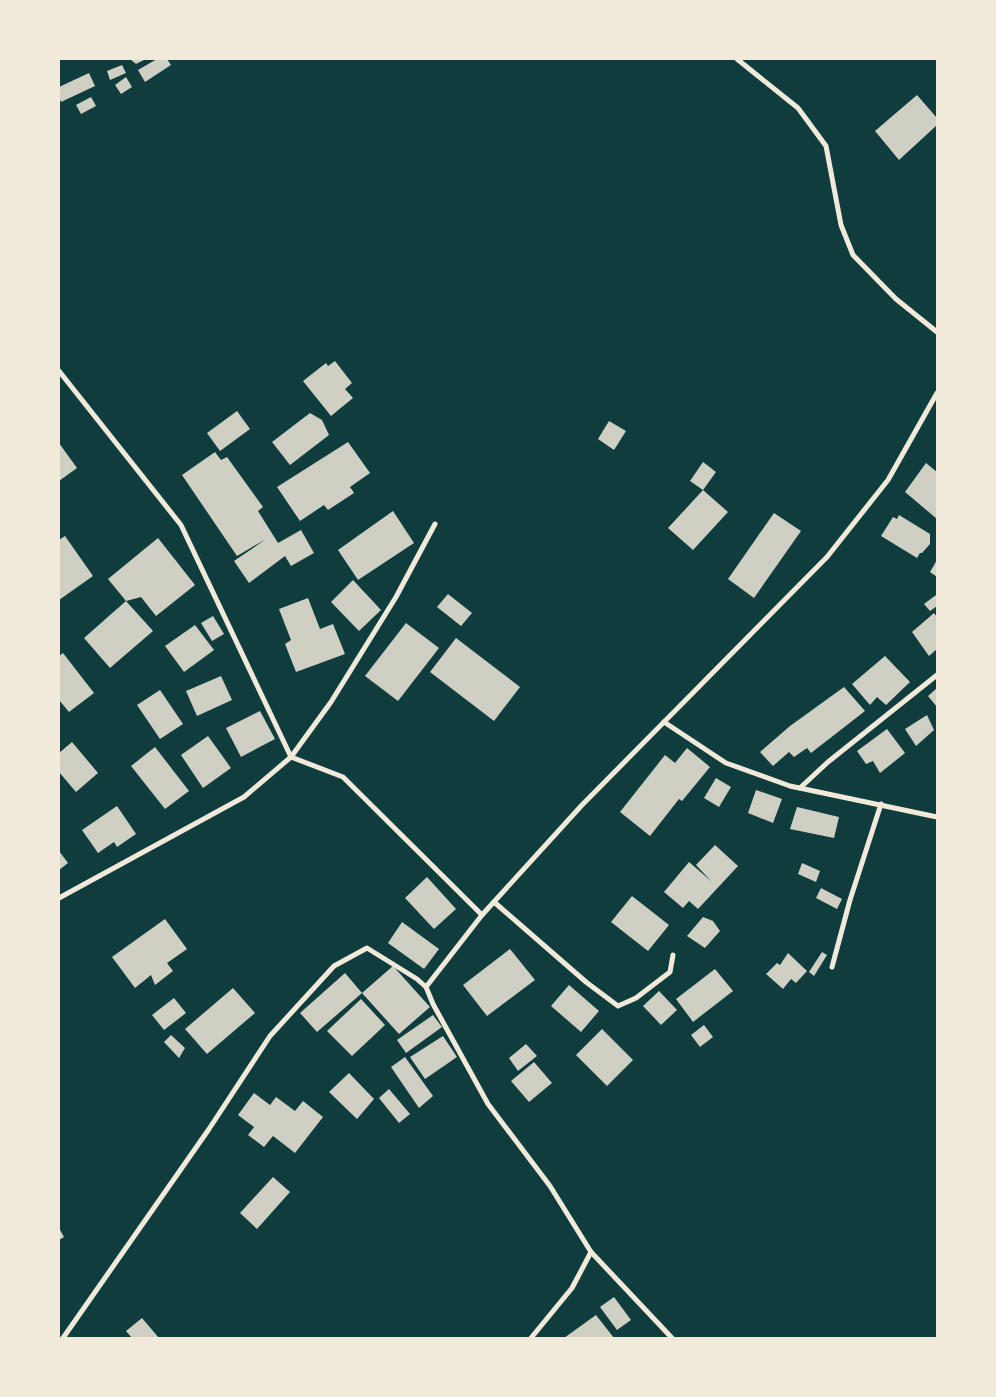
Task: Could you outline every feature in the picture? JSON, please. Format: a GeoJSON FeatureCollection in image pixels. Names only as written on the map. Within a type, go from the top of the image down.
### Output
{"type":"FeatureCollection","features":[{"type":"Feature","properties":{"kind":"street"},"geometry":{"type":"LineString","coordinates":[[736,59],[798,108],[826,146],[841,225],[853,254],[896,300],[937,332]]}},
{"type":"Feature","properties":{"kind":"street"},"geometry":{"type":"LineString","coordinates":[[59,371],[181,525],[290,757],[343,777],[482,915]]}},
{"type":"Feature","properties":{"kind":"street"},"geometry":{"type":"LineString","coordinates":[[426,987],[482,915],[582,805],[827,556],[888,480],[937,393]]}},
{"type":"Feature","properties":{"kind":"street"},"geometry":{"type":"LineString","coordinates":[[59,898],[244,797],[290,757],[331,702],[396,597],[435,524]]}},
{"type":"Feature","properties":{"kind":"street"},"geometry":{"type":"LineString","coordinates":[[800,788],[828,762],[937,675]]}},
{"type":"Feature","properties":{"kind":"street"},"geometry":{"type":"LineString","coordinates":[[664,722],[726,763],[790,786],[937,817]]}},
{"type":"Feature","properties":{"kind":"street"},"geometry":{"type":"LineString","coordinates":[[832,967],[850,900],[880,804]]}},
{"type":"Feature","properties":{"kind":"street"},"geometry":{"type":"LineString","coordinates":[[494,902],[586,982],[618,1006],[636,998],[670,972],[673,955]]}},
{"type":"Feature","properties":{"kind":"street"},"geometry":{"type":"LineString","coordinates":[[63,1338],[209,1129],[270,1036],[334,966],[368,948],[417,979],[426,987],[433,1004],[488,1104],[550,1186],[591,1252],[672,1338]]}},
{"type":"Feature","properties":{"kind":"street"},"geometry":{"type":"LineString","coordinates":[[532,1338],[572,1288],[591,1252]]}},
{"type":"Feature","properties":{"kind":"building"},"geometry":{"type":"Polygon","coordinates":[[[130,59],[146,59],[136,64],[130,59]]]}},
{"type":"Feature","properties":{"kind":"building"},"geometry":{"type":"Polygon","coordinates":[[[157,59],[167,59],[171,65],[145,82],[138,70],[157,59]]]}},
{"type":"Feature","properties":{"kind":"building"},"geometry":{"type":"Polygon","coordinates":[[[122,65],[126,73],[110,80],[107,71],[122,65]]]}},
{"type":"Feature","properties":{"kind":"building"},"geometry":{"type":"Polygon","coordinates":[[[89,73],[95,86],[61,102],[59,87],[89,73]]]}},
{"type":"Feature","properties":{"kind":"building"},"geometry":{"type":"Polygon","coordinates":[[[126,77],[132,87],[121,94],[115,85],[126,77]]]}},
{"type":"Feature","properties":{"kind":"building"},"geometry":{"type":"Polygon","coordinates":[[[917,95],[937,118],[937,125],[899,160],[875,131],[917,95]]]}},
{"type":"Feature","properties":{"kind":"building"},"geometry":{"type":"Polygon","coordinates":[[[91,97],[96,106],[81,114],[76,105],[91,97]]]}},
{"type":"Feature","properties":{"kind":"building"},"geometry":{"type":"Polygon","coordinates":[[[335,361],[352,383],[345,389],[353,398],[331,416],[303,381],[326,363],[328,366],[335,361]]]}},
{"type":"Feature","properties":{"kind":"building"},"geometry":{"type":"Polygon","coordinates":[[[237,411],[250,429],[220,451],[207,433],[237,411]]]}},
{"type":"Feature","properties":{"kind":"building"},"geometry":{"type":"Polygon","coordinates":[[[310,413],[322,420],[329,435],[290,465],[272,442],[310,413]]]}},
{"type":"Feature","properties":{"kind":"building"},"geometry":{"type":"Polygon","coordinates":[[[609,421],[626,431],[614,450],[598,439],[609,421]]]}},
{"type":"Feature","properties":{"kind":"building"},"geometry":{"type":"Polygon","coordinates":[[[348,442],[370,473],[350,487],[354,493],[328,510],[324,505],[300,521],[277,487],[348,442]]]}},
{"type":"Feature","properties":{"kind":"building"},"geometry":{"type":"Polygon","coordinates":[[[59,443],[77,468],[59,481],[59,443]]]}},
{"type":"Feature","properties":{"kind":"building"},"geometry":{"type":"Polygon","coordinates":[[[215,452],[221,460],[227,457],[263,507],[258,511],[278,543],[301,530],[314,553],[291,566],[285,556],[249,583],[234,561],[266,539],[237,556],[182,475],[215,452]]]}},
{"type":"Feature","properties":{"kind":"building"},"geometry":{"type":"Polygon","coordinates":[[[703,462],[716,472],[703,490],[690,481],[703,462]]]}},
{"type":"Feature","properties":{"kind":"building"},"geometry":{"type":"Polygon","coordinates":[[[926,463],[937,472],[937,519],[905,492],[926,463]]]}},
{"type":"Feature","properties":{"kind":"building"},"geometry":{"type":"Polygon","coordinates":[[[703,490],[728,512],[693,550],[668,528],[703,490]]]}},
{"type":"Feature","properties":{"kind":"building"},"geometry":{"type":"Polygon","coordinates":[[[393,511],[414,543],[358,580],[338,550],[393,511]]]}},
{"type":"Feature","properties":{"kind":"building"},"geometry":{"type":"Polygon","coordinates":[[[774,513],[801,531],[754,598],[728,579],[774,513]]]}},
{"type":"Feature","properties":{"kind":"building"},"geometry":{"type":"Polygon","coordinates":[[[899,515],[930,534],[930,544],[917,558],[881,536],[893,517],[897,519],[899,515]]]}},
{"type":"Feature","properties":{"kind":"building"},"geometry":{"type":"Polygon","coordinates":[[[65,536],[93,576],[59,600],[59,540],[65,536]]]}},
{"type":"Feature","properties":{"kind":"building"},"geometry":{"type":"Polygon","coordinates":[[[158,538],[195,585],[156,616],[141,597],[126,601],[108,579],[158,538]]]}},
{"type":"Feature","properties":{"kind":"building"},"geometry":{"type":"Polygon","coordinates":[[[937,560],[937,577],[930,572],[937,560]]]}},
{"type":"Feature","properties":{"kind":"building"},"geometry":{"type":"Polygon","coordinates":[[[353,580],[381,610],[359,631],[331,602],[353,580]]]}},
{"type":"Feature","properties":{"kind":"building"},"geometry":{"type":"Polygon","coordinates":[[[448,594],[472,613],[461,626],[437,607],[448,594]]]}},
{"type":"Feature","properties":{"kind":"building"},"geometry":{"type":"Polygon","coordinates":[[[936,595],[937,606],[930,611],[924,604],[936,595]]]}},
{"type":"Feature","properties":{"kind":"building"},"geometry":{"type":"Polygon","coordinates":[[[308,598],[320,629],[333,624],[345,654],[296,672],[285,644],[291,640],[279,609],[308,598]]]}},
{"type":"Feature","properties":{"kind":"building"},"geometry":{"type":"Polygon","coordinates":[[[126,601],[153,631],[110,668],[84,638],[126,601]]]}},
{"type":"Feature","properties":{"kind":"building"},"geometry":{"type":"Polygon","coordinates":[[[934,613],[937,617],[937,649],[929,656],[912,632],[934,613]]]}},
{"type":"Feature","properties":{"kind":"building"},"geometry":{"type":"Polygon","coordinates":[[[213,616],[224,634],[212,641],[201,623],[213,616]]]}},
{"type":"Feature","properties":{"kind":"building"},"geometry":{"type":"Polygon","coordinates":[[[406,623],[439,648],[398,701],[365,676],[406,623]]]}},
{"type":"Feature","properties":{"kind":"building"},"geometry":{"type":"Polygon","coordinates":[[[195,625],[214,650],[184,672],[165,646],[195,625]]]}},
{"type":"Feature","properties":{"kind":"building"},"geometry":{"type":"Polygon","coordinates":[[[456,638],[520,687],[494,721],[430,672],[456,638]]]}},
{"type":"Feature","properties":{"kind":"building"},"geometry":{"type":"Polygon","coordinates":[[[63,653],[94,693],[69,712],[59,700],[59,656],[63,653]]]}},
{"type":"Feature","properties":{"kind":"building"},"geometry":{"type":"Polygon","coordinates":[[[885,656],[910,682],[886,705],[877,697],[870,705],[852,684],[885,656]]]}},
{"type":"Feature","properties":{"kind":"building"},"geometry":{"type":"Polygon","coordinates":[[[221,676],[232,700],[197,716],[186,691],[221,676]]]}},
{"type":"Feature","properties":{"kind":"building"},"geometry":{"type":"Polygon","coordinates":[[[844,687],[865,711],[811,753],[807,748],[794,757],[789,752],[773,766],[760,752],[790,726],[844,687]]]}},
{"type":"Feature","properties":{"kind":"building"},"geometry":{"type":"Polygon","coordinates":[[[937,688],[937,707],[928,696],[937,688]]]}},
{"type":"Feature","properties":{"kind":"building"},"geometry":{"type":"Polygon","coordinates":[[[160,690],[183,724],[160,739],[137,705],[160,690]]]}},
{"type":"Feature","properties":{"kind":"building"},"geometry":{"type":"Polygon","coordinates":[[[260,711],[275,739],[241,757],[226,728],[260,711]]]}},
{"type":"Feature","properties":{"kind":"building"},"geometry":{"type":"Polygon","coordinates":[[[927,715],[934,730],[916,746],[905,729],[927,715]]]}},
{"type":"Feature","properties":{"kind":"building"},"geometry":{"type":"Polygon","coordinates":[[[887,729],[905,753],[880,773],[873,761],[866,764],[857,751],[887,729]]]}},
{"type":"Feature","properties":{"kind":"building"},"geometry":{"type":"Polygon","coordinates":[[[208,736],[231,768],[203,788],[181,755],[208,736]]]}},
{"type":"Feature","properties":{"kind":"building"},"geometry":{"type":"Polygon","coordinates":[[[72,742],[98,773],[76,792],[59,772],[59,753],[72,742]]]}},
{"type":"Feature","properties":{"kind":"building"},"geometry":{"type":"Polygon","coordinates":[[[155,747],[189,791],[165,809],[131,766],[155,747]]]}},
{"type":"Feature","properties":{"kind":"building"},"geometry":{"type":"Polygon","coordinates":[[[687,748],[710,767],[682,801],[679,799],[650,836],[620,812],[665,755],[675,763],[687,748]]]}},
{"type":"Feature","properties":{"kind":"building"},"geometry":{"type":"Polygon","coordinates":[[[716,778],[731,787],[719,807],[704,798],[716,778]]]}},
{"type":"Feature","properties":{"kind":"building"},"geometry":{"type":"Polygon","coordinates":[[[756,790],[782,799],[773,823],[748,813],[756,790]]]}},
{"type":"Feature","properties":{"kind":"building"},"geometry":{"type":"Polygon","coordinates":[[[117,806],[136,834],[117,847],[114,842],[98,853],[82,830],[117,806]]]}},
{"type":"Feature","properties":{"kind":"building"},"geometry":{"type":"Polygon","coordinates":[[[797,807],[839,817],[834,838],[790,829],[797,807]]]}},
{"type":"Feature","properties":{"kind":"building"},"geometry":{"type":"Polygon","coordinates":[[[715,845],[738,866],[698,909],[689,901],[683,908],[664,892],[689,862],[711,881],[696,865],[715,845]]]}},
{"type":"Feature","properties":{"kind":"building"},"geometry":{"type":"Polygon","coordinates":[[[59,851],[68,863],[59,870],[59,851]]]}},
{"type":"Feature","properties":{"kind":"building"},"geometry":{"type":"Polygon","coordinates":[[[802,863],[820,871],[816,882],[798,874],[802,863]]]}},
{"type":"Feature","properties":{"kind":"building"},"geometry":{"type":"Polygon","coordinates":[[[427,877],[456,909],[434,929],[405,898],[427,877]]]}},
{"type":"Feature","properties":{"kind":"building"},"geometry":{"type":"Polygon","coordinates":[[[821,888],[842,899],[837,909],[816,898],[821,888]]]}},
{"type":"Feature","properties":{"kind":"building"},"geometry":{"type":"Polygon","coordinates":[[[632,896],[669,925],[648,951],[611,922],[632,896]]]}},
{"type":"Feature","properties":{"kind":"building"},"geometry":{"type":"Polygon","coordinates":[[[703,917],[713,921],[720,931],[705,948],[687,936],[703,917]]]}},
{"type":"Feature","properties":{"kind":"building"},"geometry":{"type":"Polygon","coordinates":[[[165,919],[187,949],[167,963],[173,971],[155,985],[151,975],[135,988],[112,957],[165,919]]]}},
{"type":"Feature","properties":{"kind":"building"},"geometry":{"type":"Polygon","coordinates":[[[402,922],[439,949],[424,969],[388,943],[402,922]]]}},
{"type":"Feature","properties":{"kind":"building"},"geometry":{"type":"Polygon","coordinates":[[[510,949],[535,980],[487,1016],[463,985],[510,949]]]}},
{"type":"Feature","properties":{"kind":"building"},"geometry":{"type":"Polygon","coordinates":[[[822,952],[827,955],[814,976],[809,972],[822,952]]]}},
{"type":"Feature","properties":{"kind":"building"},"geometry":{"type":"Polygon","coordinates":[[[788,953],[807,971],[796,983],[791,979],[783,989],[766,974],[777,963],[780,965],[788,953]]]}},
{"type":"Feature","properties":{"kind":"building"},"geometry":{"type":"Polygon","coordinates":[[[393,966],[430,1007],[399,1034],[362,993],[393,966]]]}},
{"type":"Feature","properties":{"kind":"building"},"geometry":{"type":"Polygon","coordinates":[[[715,969],[733,991],[693,1022],[676,999],[715,969]]]}},
{"type":"Feature","properties":{"kind":"building"},"geometry":{"type":"Polygon","coordinates":[[[345,973],[362,993],[317,1032],[300,1013],[345,973]]]}},
{"type":"Feature","properties":{"kind":"building"},"geometry":{"type":"Polygon","coordinates":[[[569,985],[599,1011],[581,1032],[551,1006],[569,985]]]}},
{"type":"Feature","properties":{"kind":"building"},"geometry":{"type":"Polygon","coordinates":[[[233,988],[255,1013],[207,1054],[185,1029],[233,988]]]}},
{"type":"Feature","properties":{"kind":"building"},"geometry":{"type":"Polygon","coordinates":[[[659,991],[677,1010],[661,1025],[643,1006],[659,991]]]}},
{"type":"Feature","properties":{"kind":"building"},"geometry":{"type":"Polygon","coordinates":[[[174,998],[186,1013],[164,1030],[152,1015],[174,998]]]}},
{"type":"Feature","properties":{"kind":"building"},"geometry":{"type":"Polygon","coordinates":[[[361,999],[385,1025],[352,1056],[327,1031],[361,999]]]}},
{"type":"Feature","properties":{"kind":"building"},"geometry":{"type":"Polygon","coordinates":[[[433,1015],[442,1027],[406,1053],[397,1040],[433,1015]]]}},
{"type":"Feature","properties":{"kind":"building"},"geometry":{"type":"Polygon","coordinates":[[[704,1025],[713,1037],[700,1047],[691,1035],[704,1025]]]}},
{"type":"Feature","properties":{"kind":"building"},"geometry":{"type":"Polygon","coordinates":[[[602,1029],[633,1060],[607,1086],[576,1055],[602,1029]]]}},
{"type":"Feature","properties":{"kind":"building"},"geometry":{"type":"Polygon","coordinates":[[[171,1035],[185,1048],[179,1058],[164,1042],[171,1035]]]}},
{"type":"Feature","properties":{"kind":"building"},"geometry":{"type":"Polygon","coordinates":[[[443,1036],[457,1057],[425,1079],[410,1057],[443,1036]]]}},
{"type":"Feature","properties":{"kind":"building"},"geometry":{"type":"Polygon","coordinates":[[[526,1044],[537,1056],[518,1071],[509,1058],[526,1044]]]}},
{"type":"Feature","properties":{"kind":"building"},"geometry":{"type":"Polygon","coordinates":[[[405,1057],[433,1096],[419,1108],[391,1067],[405,1057]]]}},
{"type":"Feature","properties":{"kind":"building"},"geometry":{"type":"Polygon","coordinates":[[[534,1062],[552,1083],[529,1102],[511,1081],[534,1062]]]}},
{"type":"Feature","properties":{"kind":"building"},"geometry":{"type":"Polygon","coordinates":[[[349,1073],[374,1099],[357,1119],[329,1092],[349,1073]]]}},
{"type":"Feature","properties":{"kind":"building"},"geometry":{"type":"Polygon","coordinates":[[[389,1089],[410,1114],[399,1123],[379,1098],[389,1089]]]}},
{"type":"Feature","properties":{"kind":"building"},"geometry":{"type":"Polygon","coordinates":[[[254,1093],[270,1105],[276,1097],[295,1111],[303,1101],[323,1117],[295,1153],[273,1136],[264,1147],[248,1135],[254,1127],[238,1115],[254,1093]]]}},
{"type":"Feature","properties":{"kind":"building"},"geometry":{"type":"Polygon","coordinates":[[[273,1177],[290,1192],[257,1229],[240,1213],[273,1177]]]}},
{"type":"Feature","properties":{"kind":"building"},"geometry":{"type":"Polygon","coordinates":[[[59,1228],[64,1237],[59,1240],[59,1228]]]}},
{"type":"Feature","properties":{"kind":"building"},"geometry":{"type":"Polygon","coordinates":[[[614,1297],[631,1320],[617,1330],[600,1307],[614,1297]]]}},
{"type":"Feature","properties":{"kind":"building"},"geometry":{"type":"Polygon","coordinates":[[[596,1315],[614,1338],[564,1338],[596,1315]]]}},
{"type":"Feature","properties":{"kind":"building"},"geometry":{"type":"Polygon","coordinates":[[[142,1318],[159,1338],[132,1338],[126,1331],[142,1318]]]}}]}
